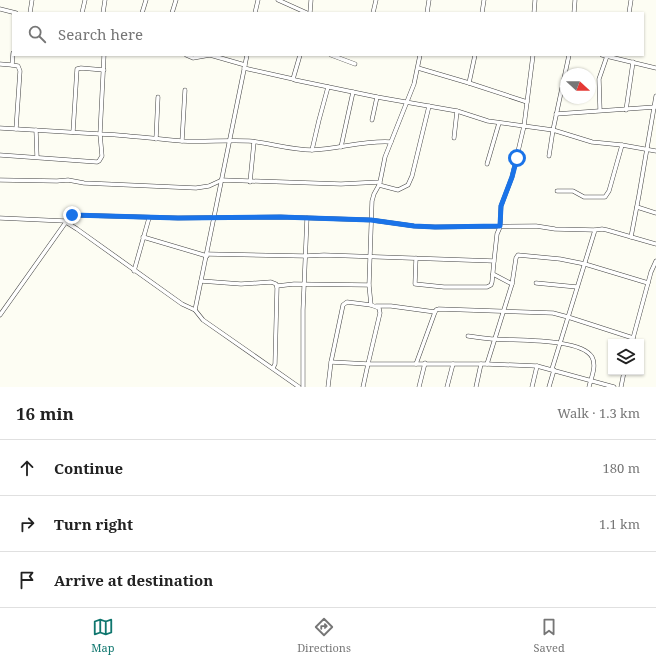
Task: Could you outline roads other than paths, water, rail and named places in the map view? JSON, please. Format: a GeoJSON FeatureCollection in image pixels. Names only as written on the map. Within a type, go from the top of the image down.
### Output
{"type":"FeatureCollection","features":[{"type":"Feature","properties":{"kind":"street"},"geometry":{"type":"LineString","coordinates":[[30,12],[32,0]]}},
{"type":"Feature","properties":{"kind":"street"},"geometry":{"type":"LineString","coordinates":[[82,12],[86,0]]}},
{"type":"Feature","properties":{"kind":"street"},"geometry":{"type":"LineString","coordinates":[[103,12],[105,0]]}},
{"type":"Feature","properties":{"kind":"street"},"geometry":{"type":"LineString","coordinates":[[142,12],[146,0]]}},
{"type":"Feature","properties":{"kind":"street"},"geometry":{"type":"LineString","coordinates":[[172,12],[176,0]]}},
{"type":"Feature","properties":{"kind":"street"},"geometry":{"type":"LineString","coordinates":[[255,12],[258,0]]}},
{"type":"Feature","properties":{"kind":"street"},"geometry":{"type":"LineString","coordinates":[[278,0],[307,12]]}},
{"type":"Feature","properties":{"kind":"street"},"geometry":{"type":"LineString","coordinates":[[309,12],[312,0]]}},
{"type":"Feature","properties":{"kind":"street"},"geometry":{"type":"LineString","coordinates":[[373,12],[376,0]]}},
{"type":"Feature","properties":{"kind":"street"},"geometry":{"type":"LineString","coordinates":[[427,12],[429,0]]}},
{"type":"Feature","properties":{"kind":"street"},"geometry":{"type":"LineString","coordinates":[[482,12],[484,0]]}},
{"type":"Feature","properties":{"kind":"street"},"geometry":{"type":"LineString","coordinates":[[534,12],[535,0]]}},
{"type":"Feature","properties":{"kind":"street"},"geometry":{"type":"LineString","coordinates":[[574,12],[576,0]]}},
{"type":"Feature","properties":{"kind":"street"},"geometry":{"type":"LineString","coordinates":[[629,12],[631,0]]}},
{"type":"Feature","properties":{"kind":"street"},"geometry":{"type":"LineString","coordinates":[[0,9],[12,12]]}},
{"type":"Feature","properties":{"kind":"street"},"geometry":{"type":"LineString","coordinates":[[12,65],[13,56]]}},
{"type":"Feature","properties":{"kind":"street"},"geometry":{"type":"LineString","coordinates":[[0,154],[96,162],[99,161],[102,156],[100,134],[104,56]]}},
{"type":"Feature","properties":{"kind":"street"},"geometry":{"type":"LineString","coordinates":[[188,56],[193,58],[204,56]]}},
{"type":"Feature","properties":{"kind":"street"},"geometry":{"type":"LineString","coordinates":[[213,56],[244,66],[328,87],[457,111],[499,123],[553,130],[592,142],[622,145],[656,151]]}},
{"type":"Feature","properties":{"kind":"street"},"geometry":{"type":"LineString","coordinates":[[195,310],[247,56]]}},
{"type":"Feature","properties":{"kind":"street"},"geometry":{"type":"LineString","coordinates":[[293,79],[300,56]]}},
{"type":"Feature","properties":{"kind":"street"},"geometry":{"type":"LineString","coordinates":[[334,56],[355,64]]}},
{"type":"Feature","properties":{"kind":"street"},"geometry":{"type":"LineString","coordinates":[[370,305],[369,285],[371,220],[374,194],[379,184],[385,157],[414,84],[420,56]]}},
{"type":"Feature","properties":{"kind":"street"},"geometry":{"type":"LineString","coordinates":[[469,83],[475,56]]}},
{"type":"Feature","properties":{"kind":"street"},"geometry":{"type":"LineString","coordinates":[[416,258],[415,284],[444,287],[487,287],[490,285],[493,274],[497,234],[500,226],[501,206],[512,177],[524,126],[533,56]]}},
{"type":"Feature","properties":{"kind":"street"},"geometry":{"type":"LineString","coordinates":[[549,156],[556,114],[569,56]]}},
{"type":"Feature","properties":{"kind":"street"},"geometry":{"type":"LineString","coordinates":[[600,110],[599,79],[607,56],[620,57],[656,68]]}},
{"type":"Feature","properties":{"kind":"street"},"geometry":{"type":"LineString","coordinates":[[626,110],[633,62]]}},
{"type":"Feature","properties":{"kind":"street"},"geometry":{"type":"LineString","coordinates":[[0,64],[18,66],[20,71],[16,129]]}},
{"type":"Feature","properties":{"kind":"street"},"geometry":{"type":"LineString","coordinates":[[418,68],[527,102]]}},
{"type":"Feature","properties":{"kind":"street"},"geometry":{"type":"LineString","coordinates":[[73,132],[77,69],[104,70]]}},
{"type":"Feature","properties":{"kind":"street"},"geometry":{"type":"LineString","coordinates":[[312,150],[317,124],[328,87]]}},
{"type":"Feature","properties":{"kind":"street"},"geometry":{"type":"LineString","coordinates":[[182,141],[186,90]]}},
{"type":"Feature","properties":{"kind":"street"},"geometry":{"type":"LineString","coordinates":[[341,147],[353,92]]}},
{"type":"Feature","properties":{"kind":"street"},"geometry":{"type":"LineString","coordinates":[[630,237],[648,149],[656,96]]}},
{"type":"Feature","properties":{"kind":"street"},"geometry":{"type":"LineString","coordinates":[[156,139],[158,97]]}},
{"type":"Feature","properties":{"kind":"street"},"geometry":{"type":"LineString","coordinates":[[372,120],[378,97]]}},
{"type":"Feature","properties":{"kind":"street"},"geometry":{"type":"LineString","coordinates":[[0,180],[57,182],[68,180],[84,183],[196,188],[209,186],[222,180],[250,182],[379,184],[398,190],[408,185],[412,176],[430,106]]}},
{"type":"Feature","properties":{"kind":"street"},"geometry":{"type":"LineString","coordinates":[[556,114],[655,107]]}},
{"type":"Feature","properties":{"kind":"street"},"geometry":{"type":"LineString","coordinates":[[454,138],[457,111]]}},
{"type":"Feature","properties":{"kind":"street"},"geometry":{"type":"LineString","coordinates":[[487,164],[499,123]]}},
{"type":"Feature","properties":{"kind":"street"},"geometry":{"type":"LineString","coordinates":[[0,128],[73,132],[182,141],[254,142],[312,150],[365,143],[391,142]]}},
{"type":"Feature","properties":{"kind":"street"},"geometry":{"type":"LineString","coordinates":[[36,130],[37,157]]}},
{"type":"Feature","properties":{"kind":"street"},"geometry":{"type":"LineString","coordinates":[[250,182],[254,142]]}},
{"type":"Feature","properties":{"kind":"street"},"geometry":{"type":"LineString","coordinates":[[557,191],[573,191],[584,197],[605,197],[609,191],[622,145]]}},
{"type":"Feature","properties":{"kind":"street"},"geometry":{"type":"LineString","coordinates":[[637,207],[656,213]]}},
{"type":"Feature","properties":{"kind":"street"},"geometry":{"type":"LineString","coordinates":[[0,315],[66,222],[67,218],[72,215],[149,218],[280,217],[371,220],[414,226],[435,227],[536,226],[555,229],[595,230],[602,228],[656,244]]}},
{"type":"Feature","properties":{"kind":"street"},"geometry":{"type":"LineString","coordinates":[[0,218],[66,222],[94,240],[134,271],[182,304],[195,310],[203,320],[299,387]]}},
{"type":"Feature","properties":{"kind":"street"},"geometry":{"type":"LineString","coordinates":[[134,271],[149,218]]}},
{"type":"Feature","properties":{"kind":"street"},"geometry":{"type":"LineString","coordinates":[[303,387],[307,218]]}},
{"type":"Feature","properties":{"kind":"street"},"geometry":{"type":"LineString","coordinates":[[549,387],[560,342],[595,230]]}},
{"type":"Feature","properties":{"kind":"street"},"geometry":{"type":"LineString","coordinates":[[143,237],[207,255],[324,255],[494,261]]}},
{"type":"Feature","properties":{"kind":"street"},"geometry":{"type":"LineString","coordinates":[[487,364],[512,284],[516,258],[518,255],[560,259],[585,264],[648,283]]}},
{"type":"Feature","properties":{"kind":"street"},"geometry":{"type":"LineString","coordinates":[[632,339],[648,283],[656,262]]}},
{"type":"Feature","properties":{"kind":"street"},"geometry":{"type":"LineString","coordinates":[[493,274],[512,284]]}},
{"type":"Feature","properties":{"kind":"street"},"geometry":{"type":"LineString","coordinates":[[201,281],[241,284],[271,282],[277,286],[305,284],[369,285]]}},
{"type":"Feature","properties":{"kind":"street"},"geometry":{"type":"LineString","coordinates":[[536,283],[578,287]]}},
{"type":"Feature","properties":{"kind":"street"},"geometry":{"type":"LineString","coordinates":[[273,368],[275,364],[277,286]]}},
{"type":"Feature","properties":{"kind":"street"},"geometry":{"type":"LineString","coordinates":[[328,387],[331,362],[343,305],[347,302],[435,312],[436,310],[442,309],[553,313],[629,339]]}},
{"type":"Feature","properties":{"kind":"street"},"geometry":{"type":"LineString","coordinates":[[363,387],[380,313],[379,308],[375,306]]}},
{"type":"Feature","properties":{"kind":"street"},"geometry":{"type":"LineString","coordinates":[[416,364],[435,312]]}},
{"type":"Feature","properties":{"kind":"street"},"geometry":{"type":"LineString","coordinates":[[468,336],[494,339],[560,342],[579,348],[587,352],[592,357],[594,364],[589,387]]}},
{"type":"Feature","properties":{"kind":"street"},"geometry":{"type":"LineString","coordinates":[[331,362],[368,364],[487,364],[537,366],[614,387]]}},
{"type":"Feature","properties":{"kind":"street"},"geometry":{"type":"LineString","coordinates":[[419,387],[425,364]]}},
{"type":"Feature","properties":{"kind":"street"},"geometry":{"type":"LineString","coordinates":[[447,387],[453,364]]}},
{"type":"Feature","properties":{"kind":"street"},"geometry":{"type":"LineString","coordinates":[[476,387],[480,364]]}},
{"type":"Feature","properties":{"kind":"street"},"geometry":{"type":"LineString","coordinates":[[532,387],[537,366]]}},
{"type":"Feature","properties":{"kind":"street"},"geometry":{"type":"LineString","coordinates":[[621,387],[623,375]]}}]}
